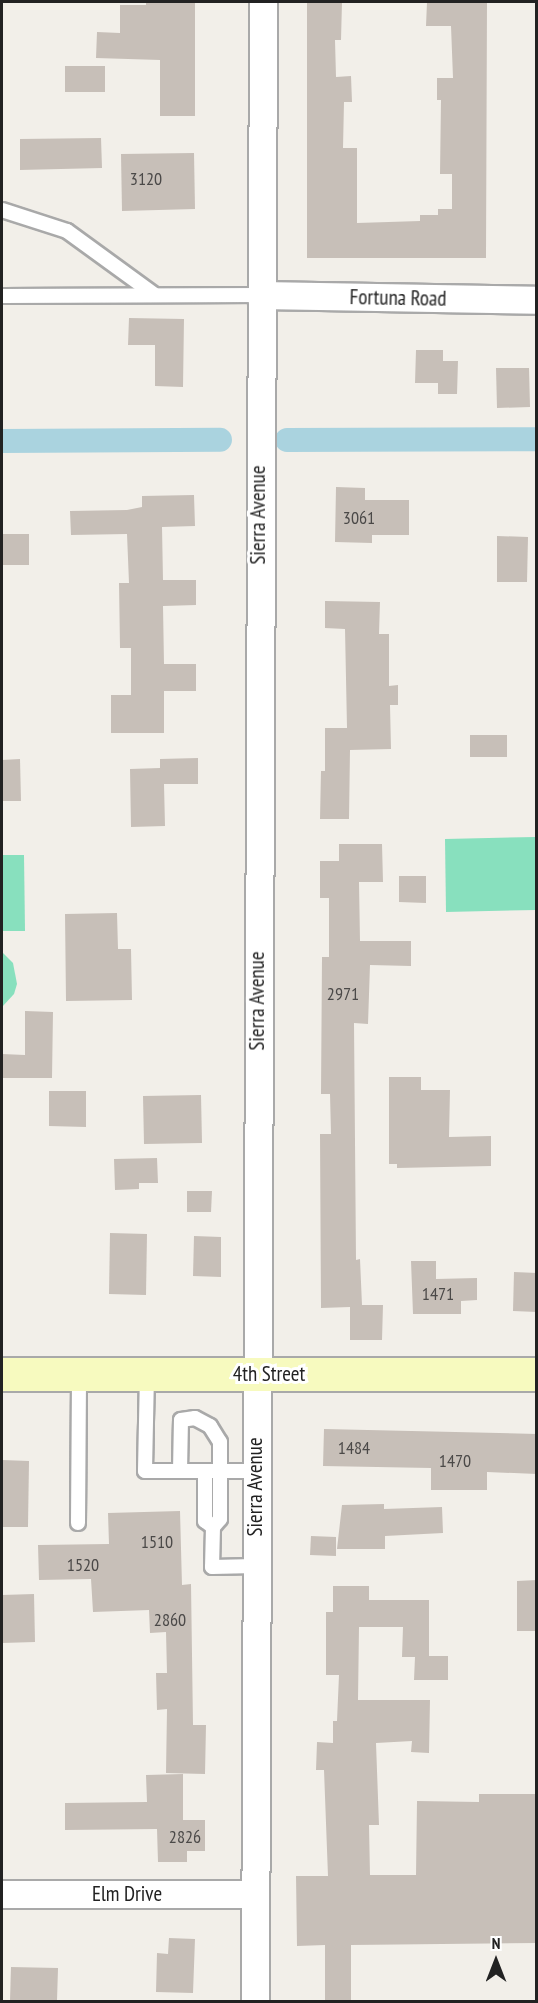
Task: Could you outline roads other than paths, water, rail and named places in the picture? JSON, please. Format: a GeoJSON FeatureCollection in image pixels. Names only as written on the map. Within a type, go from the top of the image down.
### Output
{"type":"FeatureCollection","features":[{"type":"Feature","properties":{"kind":"street","name":"Sierra Avenue"},"geometry":{"type":"LineString","coordinates":[[255,2001],[253,1894],[258,424],[263,2]]}},
{"type":"Feature","properties":{"kind":"street","name":"Fortuna Road"},"geometry":{"type":"LineString","coordinates":[[260,295],[537,300]]}},
{"type":"Feature","properties":{"kind":"street","name":"4th Street"},"geometry":{"type":"LineString","coordinates":[[2,1374],[537,1374]]}},
{"type":"Feature","properties":{"kind":"street","name":"Elm Drive"},"geometry":{"type":"LineString","coordinates":[[2,1894],[253,1894]]}},
{"type":"Feature","properties":{"kind":"lane"},"geometry":{"type":"LineString","coordinates":[[2,210],[67,231],[155,295]]}},
{"type":"Feature","properties":{"kind":"lane"},"geometry":{"type":"LineString","coordinates":[[2,296],[260,295]]}},
{"type":"Feature","properties":{"kind":"lane"},"geometry":{"type":"LineString","coordinates":[[78,1522],[79,1374]]}},
{"type":"Feature","properties":{"kind":"lane"},"geometry":{"type":"LineString","coordinates":[[147,1374],[145,1471],[255,1471]]}},
{"type":"Feature","properties":{"kind":"lane"},"geometry":{"type":"LineString","coordinates":[[180,1471],[181,1420],[195,1418],[210,1426],[220,1442],[220,1519],[213,1527],[212,1567],[255,1566]]}},
{"type":"Feature","properties":{"kind":"lane"},"geometry":{"type":"LineString","coordinates":[[205,1471],[205,1521],[213,1527]]}},
{"type":"Feature","properties":{"kind":"waterway"},"geometry":{"type":"LineString","coordinates":[[287,440],[536,439]]}},
{"type":"Feature","properties":{"kind":"waterway"},"geometry":{"type":"LineString","coordinates":[[2,441],[220,440]]}}]}
